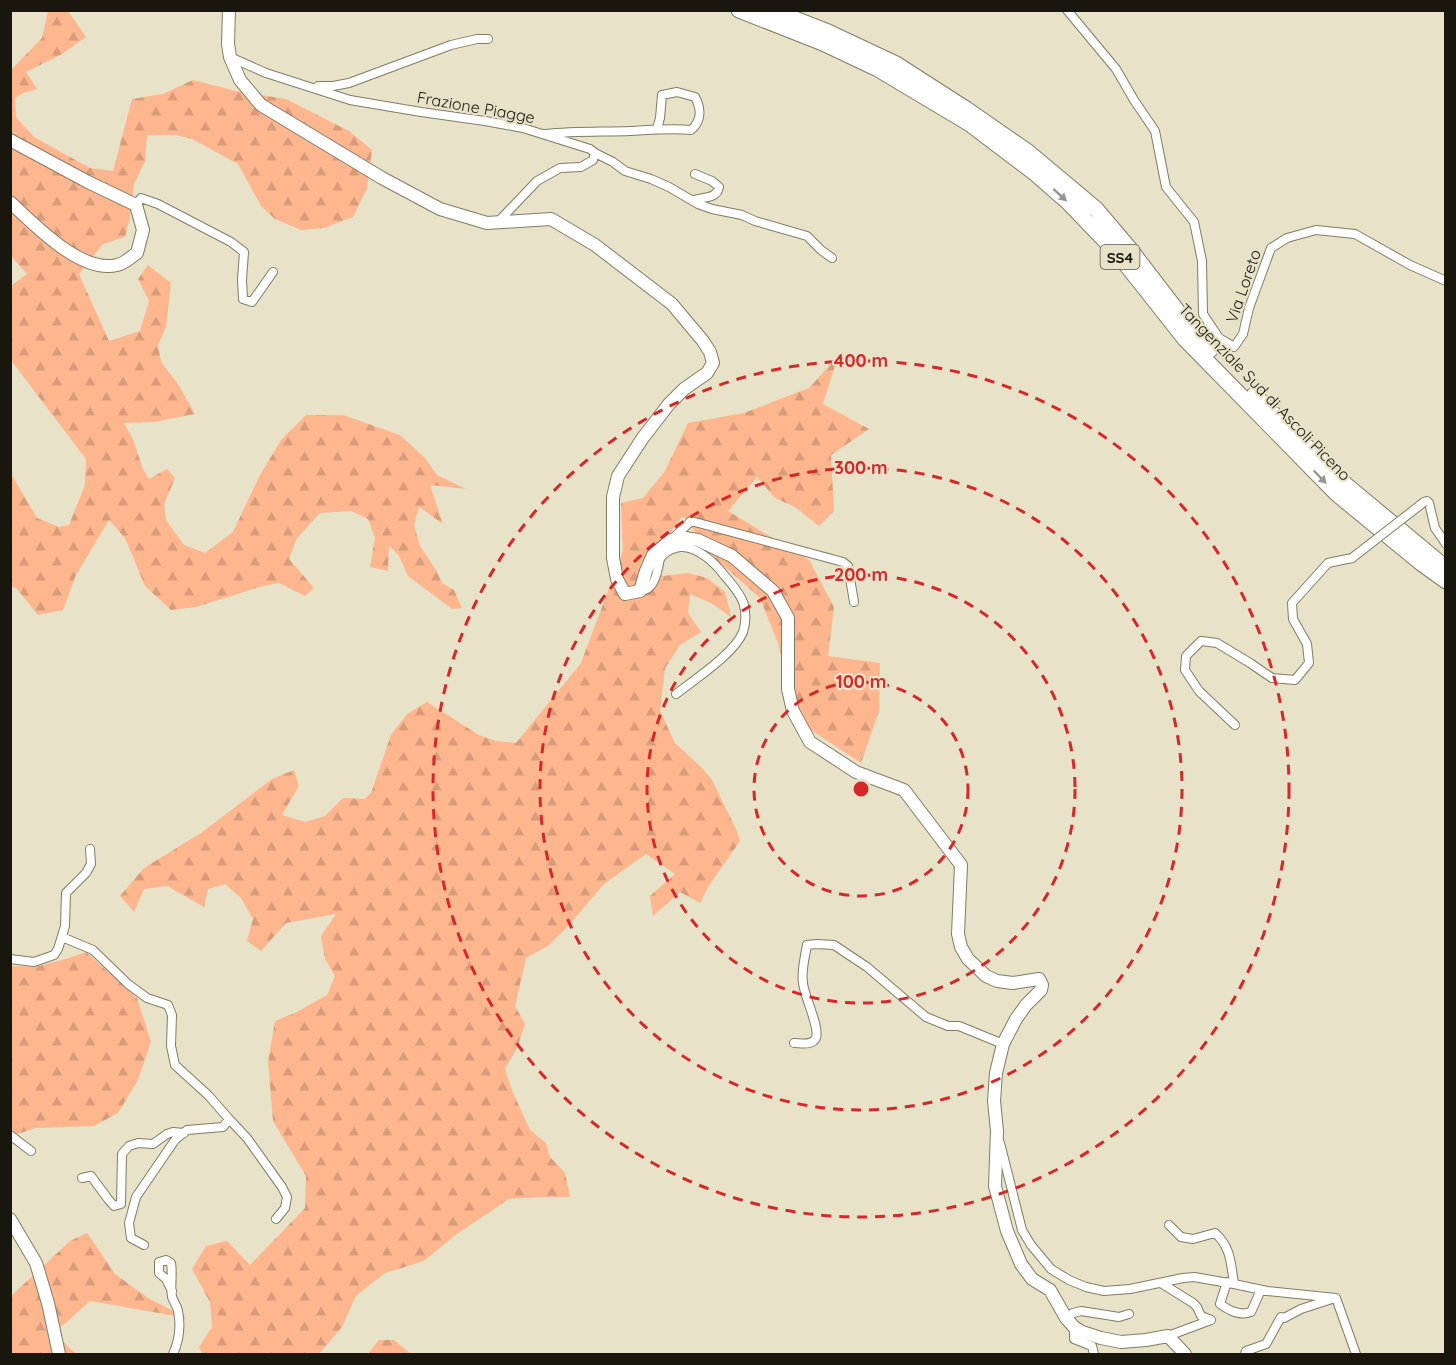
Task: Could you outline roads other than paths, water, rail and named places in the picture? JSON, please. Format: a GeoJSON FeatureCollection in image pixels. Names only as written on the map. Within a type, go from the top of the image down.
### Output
{"type":"FeatureCollection","features":[{"type":"Feature","properties":{"kind":"highway","name":"Tangenziale Sud di Ascoli Piceno"},"geometry":{"type":"LineString","coordinates":[[739,10],[823,43],[878,69],[969,124],[1036,174],[1068,202],[1117,253],[1185,339],[1337,494],[1421,563],[1446,580]]}},
{"type":"Feature","properties":{"kind":"highway","name":"Tangenziale Sud di Ascoli Piceno"},"geometry":{"type":"LineString","coordinates":[[772,10],[828,32],[896,64],[1028,152],[1096,209],[1198,338],[1263,404],[1346,485],[1446,568]]}},
{"type":"Feature","properties":{"kind":"street","name":"Via Loreto"},"geometry":{"type":"LineString","coordinates":[[1067,10],[1116,69],[1155,130],[1166,187],[1194,222],[1202,261],[1203,314],[1219,338],[1234,347],[1243,334],[1249,308],[1271,248],[1287,238],[1316,230],[1355,234],[1410,265],[1446,281]]}},
{"type":"Feature","properties":{"kind":"street"},"geometry":{"type":"LineString","coordinates":[[229,12],[230,57],[240,80],[261,105],[382,178],[440,209],[487,223],[551,219],[595,245],[672,304],[689,322],[710,352],[713,363],[707,372],[684,389],[669,404],[642,439],[618,476],[613,498],[613,558],[617,579],[625,594],[646,591],[651,587],[660,560],[670,549],[683,547],[699,552],[712,561],[733,586],[743,603],[746,618],[738,640],[716,663],[676,694]]}},
{"type":"Feature","properties":{"kind":"street"},"geometry":{"type":"LineString","coordinates":[[294,82],[321,87],[349,83],[451,45],[488,39]]}},
{"type":"Feature","properties":{"kind":"street","name":"Frazione Piagge"},"geometry":{"type":"LineString","coordinates":[[230,57],[266,73],[350,100],[523,128],[590,149],[625,171],[651,179],[698,204],[742,215],[754,221],[807,236],[832,258]]}},
{"type":"Feature","properties":{"kind":"street"},"geometry":{"type":"LineString","coordinates":[[543,134],[572,131],[626,131],[676,128],[691,130],[696,126],[700,115],[699,104],[695,97],[677,92],[662,95],[657,129]]}},
{"type":"Feature","properties":{"kind":"street"},"geometry":{"type":"LineString","coordinates":[[10,140],[136,206],[143,230],[137,253],[118,265],[93,265],[68,252],[10,202]]}},
{"type":"Feature","properties":{"kind":"street"},"geometry":{"type":"LineString","coordinates":[[496,223],[537,181],[560,168],[581,167],[593,160],[595,153]]}},
{"type":"Feature","properties":{"kind":"street"},"geometry":{"type":"LineString","coordinates":[[693,200],[715,195],[719,187],[712,181],[695,174]]}},
{"type":"Feature","properties":{"kind":"street"},"geometry":{"type":"LineString","coordinates":[[136,206],[141,198],[158,204],[231,242],[244,252],[243,299],[252,303],[273,272]]}},
{"type":"Feature","properties":{"kind":"street"},"geometry":{"type":"LineString","coordinates":[[1235,725],[1199,691],[1185,670],[1186,656],[1201,641],[1217,643],[1272,678],[1294,680],[1309,663],[1306,644],[1293,620],[1292,603],[1328,563],[1353,558],[1427,501],[1435,528],[1446,544]]}},
{"type":"Feature","properties":{"kind":"street"},"geometry":{"type":"LineString","coordinates":[[640,591],[654,555],[691,521],[843,562],[848,566],[854,602]]}},
{"type":"Feature","properties":{"kind":"street"},"geometry":{"type":"LineString","coordinates":[[671,540],[686,538],[698,540],[732,556],[773,591],[788,618],[788,689],[793,711],[810,742],[855,772],[904,790],[961,865],[958,934],[961,947],[968,959],[987,976],[997,981],[1013,983],[1039,979],[1042,985],[1041,990],[1021,1012],[1003,1044],[996,1073],[995,1186],[1007,1231],[1021,1264],[1032,1278],[1050,1290],[1070,1322],[1082,1332],[1121,1342],[1168,1336],[1211,1320],[1200,1316],[1193,1303],[1161,1283]]}},
{"type":"Feature","properties":{"kind":"street"},"geometry":{"type":"LineString","coordinates":[[10,959],[34,962],[54,955],[66,926],[66,893],[87,873],[91,864],[90,849]]}},
{"type":"Feature","properties":{"kind":"street"},"geometry":{"type":"LineString","coordinates":[[62,937],[93,950],[128,984],[147,998],[168,1005],[172,1015],[171,1046],[176,1065],[208,1095],[247,1138],[282,1187],[287,1197],[285,1208],[276,1219]]}},
{"type":"Feature","properties":{"kind":"street"},"geometry":{"type":"LineString","coordinates":[[794,1043],[809,1044],[816,1036],[803,983],[803,966],[807,945],[817,944],[834,945],[859,962],[926,1017],[948,1026],[959,1026],[1003,1044]]}},
{"type":"Feature","properties":{"kind":"street"},"geometry":{"type":"LineString","coordinates":[[144,1245],[131,1238],[129,1223],[136,1197],[175,1140],[187,1130],[223,1127],[228,1119]]}},
{"type":"Feature","properties":{"kind":"street"},"geometry":{"type":"LineString","coordinates":[[997,1131],[1022,1230],[1051,1269],[1070,1280],[1104,1291],[1130,1289],[1194,1277],[1261,1290],[1336,1298]]}},
{"type":"Feature","properties":{"kind":"street"},"geometry":{"type":"LineString","coordinates":[[82,1178],[91,1176],[114,1206],[121,1204],[122,1154],[129,1146],[138,1143],[153,1144],[167,1134],[184,1133]]}},
{"type":"Feature","properties":{"kind":"street"},"geometry":{"type":"LineString","coordinates":[[10,1135],[31,1151]]}},
{"type":"Feature","properties":{"kind":"street"},"geometry":{"type":"LineString","coordinates":[[10,1219],[36,1263],[48,1303],[59,1354]]}},
{"type":"Feature","properties":{"kind":"street"},"geometry":{"type":"LineString","coordinates":[[1169,1225],[1181,1237],[1193,1239],[1215,1233],[1226,1245],[1231,1262],[1231,1283],[1220,1304],[1244,1314],[1251,1312],[1261,1290]]}},
{"type":"Feature","properties":{"kind":"street"},"geometry":{"type":"LineString","coordinates":[[172,1292],[178,1309],[180,1327],[177,1344],[172,1354]]}},
{"type":"Feature","properties":{"kind":"street"},"geometry":{"type":"LineString","coordinates":[[1245,1354],[1246,1351],[1266,1344],[1281,1317],[1284,1318],[1301,1309],[1336,1298]]}},
{"type":"Feature","properties":{"kind":"street"},"geometry":{"type":"LineString","coordinates":[[1336,1298],[1356,1354]]}},
{"type":"Feature","properties":{"kind":"street"},"geometry":{"type":"LineString","coordinates":[[1094,1354],[1092,1346],[1074,1339],[1070,1322],[1073,1313],[1081,1311],[1119,1317],[1129,1314]]}},
{"type":"Feature","properties":{"kind":"street"},"geometry":{"type":"LineString","coordinates":[[1168,1336],[1185,1354]]}}]}
